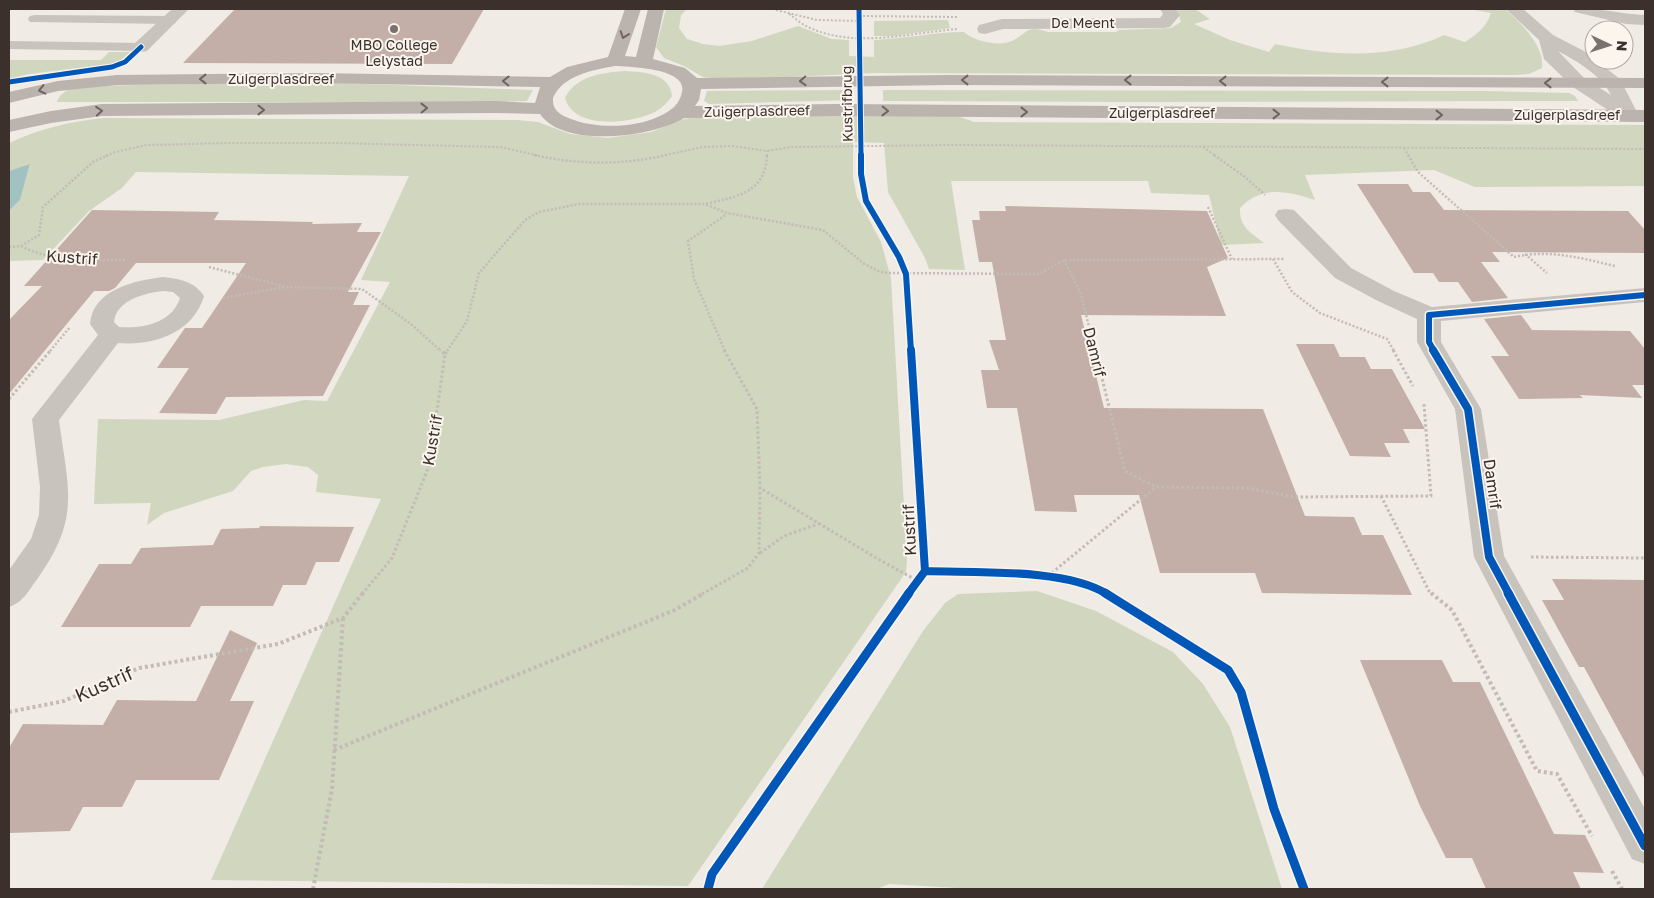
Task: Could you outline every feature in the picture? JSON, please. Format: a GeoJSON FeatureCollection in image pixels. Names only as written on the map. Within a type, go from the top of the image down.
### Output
{"type":"FeatureCollection","features":[{"type":"Feature","properties":{"kind":"main road"},"geometry":{"type":"LineString","coordinates":[[615,61],[633,9]]}},
{"type":"Feature","properties":{"kind":"main road"},"geometry":{"type":"LineString","coordinates":[[643,62],[656,9]]}},
{"type":"Feature","properties":{"kind":"main road"},"geometry":{"type":"LineString","coordinates":[[615,61],[643,62],[674,70],[691,84],[691,98],[679,112],[655,124],[616,132],[592,131],[570,126],[554,119],[546,109],[545,95],[555,82],[571,72],[591,65],[615,61]]}},
{"type":"Feature","properties":{"kind":"main road","name":"Zuigerplasdreef"},"geometry":{"type":"LineString","coordinates":[[9,97],[58,86],[117,80],[316,78],[555,82]]}},
{"type":"Feature","properties":{"kind":"main road","name":"Zuigerplasdreef"},"geometry":{"type":"LineString","coordinates":[[691,84],[936,80],[1645,83]]}},
{"type":"Feature","properties":{"kind":"main road","name":"Zuigerplasdreef"},"geometry":{"type":"LineString","coordinates":[[9,126],[50,116],[102,110],[495,107],[546,109]]}},
{"type":"Feature","properties":{"kind":"main road","name":"Zuigerplasdreef"},"geometry":{"type":"LineString","coordinates":[[679,112],[837,110],[1638,116]]}},
{"type":"Feature","properties":{"kind":"street","name":"De Meent"},"geometry":{"type":"LineString","coordinates":[[985,29],[1002,24],[1164,23],[1172,16],[1168,9]]}},
{"type":"Feature","properties":{"kind":"street"},"geometry":{"type":"LineString","coordinates":[[1514,9],[1547,39],[1578,55],[1614,83],[1638,116]]}},
{"type":"Feature","properties":{"kind":"street"},"geometry":{"type":"LineString","coordinates":[[1581,9],[1626,19],[1645,20]]}},
{"type":"Feature","properties":{"kind":"street"},"geometry":{"type":"LineString","coordinates":[[141,47],[176,14]]}},
{"type":"Feature","properties":{"kind":"street"},"geometry":{"type":"LineString","coordinates":[[1547,39],[1550,55],[1578,83],[1638,116]]}},
{"type":"Feature","properties":{"kind":"street"},"geometry":{"type":"LineString","coordinates":[[1286,216],[1343,272],[1369,287],[1429,315],[1645,296]]}},
{"type":"Feature","properties":{"kind":"street"},"geometry":{"type":"LineString","coordinates":[[168,284],[180,285],[188,290],[192,296],[187,312],[177,320],[152,332],[124,336],[112,334],[104,330],[100,324],[101,316],[114,300],[138,288],[168,284]]}},
{"type":"Feature","properties":{"kind":"street","name":"Damrif"},"geometry":{"type":"LineString","coordinates":[[1429,315],[1428,342],[1468,409],[1489,557],[1645,846]]}},
{"type":"Feature","properties":{"kind":"street"},"geometry":{"type":"LineString","coordinates":[[9,594],[42,546],[51,526],[55,507],[45,419],[112,334]]}},
{"type":"Feature","properties":{"kind":"lane"},"geometry":{"type":"LineString","coordinates":[[9,39],[48,9]]}},
{"type":"Feature","properties":{"kind":"lane"},"geometry":{"type":"LineString","coordinates":[[35,19],[176,14]]}},
{"type":"Feature","properties":{"kind":"lane"},"geometry":{"type":"LineString","coordinates":[[9,45],[141,47]]}},
{"type":"Feature","properties":{"kind":"path"},"geometry":{"type":"LineString","coordinates":[[776,10],[817,20],[859,15],[960,17]]}},
{"type":"Feature","properties":{"kind":"path"},"geometry":{"type":"LineString","coordinates":[[789,14],[799,23],[847,37],[893,37],[950,30],[985,29]]}},
{"type":"Feature","properties":{"kind":"path"},"geometry":{"type":"LineString","coordinates":[[9,247],[21,246],[39,235],[43,207],[93,162],[115,152],[147,146],[230,142],[500,147],[543,157],[586,163],[645,160],[702,147],[733,146],[767,151],[791,147],[1202,146],[1645,149]]}},
{"type":"Feature","properties":{"kind":"path"},"geometry":{"type":"LineString","coordinates":[[1202,146],[1245,177],[1286,216]]}},
{"type":"Feature","properties":{"kind":"path"},"geometry":{"type":"LineString","coordinates":[[1404,148],[1418,172],[1514,257],[1525,254],[1574,256],[1614,266],[1622,266]]}},
{"type":"Feature","properties":{"kind":"path"},"geometry":{"type":"LineString","coordinates":[[378,301],[411,324],[445,354],[467,321],[479,273],[525,220],[539,212],[579,204],[705,204],[740,194],[759,185],[768,166],[767,151]]}},
{"type":"Feature","properties":{"kind":"path"},"geometry":{"type":"LineString","coordinates":[[705,204],[727,213],[822,230],[863,263],[878,271],[906,278],[1039,274],[1064,260],[1330,259]]}},
{"type":"Feature","properties":{"kind":"path"},"geometry":{"type":"LineString","coordinates":[[1208,207],[1232,258]]}},
{"type":"Feature","properties":{"kind":"path"},"geometry":{"type":"LineString","coordinates":[[727,213],[688,241],[694,279],[718,339],[757,409],[760,488],[759,553]]}},
{"type":"Feature","properties":{"kind":"path"},"geometry":{"type":"LineString","coordinates":[[1273,258],[1292,292],[1320,313],[1387,339],[1415,389]]}},
{"type":"Feature","properties":{"kind":"path"},"geometry":{"type":"LineString","coordinates":[[902,266],[906,278]]}},
{"type":"Feature","properties":{"kind":"path"},"geometry":{"type":"LineString","coordinates":[[191,304],[287,287]]}},
{"type":"Feature","properties":{"kind":"path"},"geometry":{"type":"LineString","coordinates":[[1038,576],[1052,577],[1156,487]]}},
{"type":"Feature","properties":{"kind":"path"},"geometry":{"type":"LineString","coordinates":[[760,488],[821,523],[891,568],[920,578],[913,588]]}},
{"type":"Feature","properties":{"kind":"path"},"geometry":{"type":"LineString","coordinates":[[1381,496],[1429,591],[1452,610],[1536,771],[1557,774],[1594,840]]}},
{"type":"Feature","properties":{"kind":"path"},"geometry":{"type":"LineString","coordinates":[[334,750],[675,610],[748,568],[759,553],[784,536],[821,523]]}},
{"type":"Feature","properties":{"kind":"path"},"geometry":{"type":"LineString","coordinates":[[1489,557],[1645,558]]}},
{"type":"Feature","properties":{"kind":"path"},"geometry":{"type":"LineString","coordinates":[[313,889],[332,789],[343,618]]}},
{"type":"Feature","properties":{"kind":"path"},"geometry":{"type":"LineString","coordinates":[[1608,865],[1622,889]]}},
{"type":"Feature","properties":{"kind":"green space"},"geometry":{"type":"Polygon","coordinates":[[[666,9],[687,9],[681,15],[679,28],[687,39],[703,44],[719,46],[752,41],[798,26],[832,39],[849,40],[849,56],[874,57],[874,40],[941,33],[964,32],[980,40],[1007,43],[1031,29],[1048,32],[1116,32],[1119,30],[1171,28],[1181,22],[1177,9],[1195,9],[1210,19],[1194,24],[1230,40],[1269,52],[1275,44],[1339,53],[1382,52],[1403,49],[1444,35],[1465,42],[1484,27],[1491,13],[1469,9],[1505,9],[1525,28],[1536,43],[1540,51],[1542,68],[1529,74],[1514,75],[874,73],[728,80],[703,77],[684,66],[664,58],[656,47],[666,9]]]}},
{"type":"Feature","properties":{"kind":"green space"},"geometry":{"type":"Polygon","coordinates":[[[948,20],[950,28],[894,36],[874,36],[874,21],[948,20]]]}},
{"type":"Feature","properties":{"kind":"green space"},"geometry":{"type":"Polygon","coordinates":[[[109,52],[130,52],[120,61],[110,64],[29,74],[9,79],[9,60],[101,60],[109,52]]]}},
{"type":"Feature","properties":{"kind":"green space"},"geometry":{"type":"Polygon","coordinates":[[[624,71],[647,73],[661,78],[670,88],[672,96],[655,112],[645,116],[618,121],[604,122],[591,120],[579,115],[570,108],[565,98],[582,80],[607,73],[624,71]]]}},
{"type":"Feature","properties":{"kind":"green space"},"geometry":{"type":"Polygon","coordinates":[[[313,82],[533,90],[527,101],[496,102],[57,102],[65,92],[72,88],[85,86],[313,82]]]}},
{"type":"Feature","properties":{"kind":"green space"},"geometry":{"type":"Polygon","coordinates":[[[853,90],[853,100],[709,104],[704,101],[707,91],[853,90]]]}},
{"type":"Feature","properties":{"kind":"green space"},"geometry":{"type":"Polygon","coordinates":[[[883,90],[1484,91],[1569,93],[1575,96],[1578,101],[883,101],[883,90]]]}},
{"type":"Feature","properties":{"kind":"green space"},"geometry":{"type":"Polygon","coordinates":[[[718,114],[957,116],[974,122],[1645,125],[1645,186],[1475,187],[1434,170],[1305,175],[1315,200],[1295,194],[1275,192],[1257,196],[1240,208],[1243,225],[1264,243],[1221,245],[1209,195],[1151,193],[1148,181],[951,181],[965,270],[929,269],[925,258],[888,192],[884,143],[853,142],[853,178],[857,197],[881,242],[891,278],[907,560],[906,572],[688,886],[211,880],[381,499],[316,492],[318,475],[308,467],[286,464],[263,467],[251,471],[233,491],[164,513],[147,525],[151,503],[94,504],[98,419],[219,420],[304,400],[327,401],[390,282],[361,280],[409,176],[136,172],[122,188],[89,211],[43,260],[9,261],[9,211],[20,200],[30,165],[9,171],[9,143],[56,126],[105,118],[517,120],[538,122],[570,134],[608,138],[651,132],[684,119],[718,114]]]}},
{"type":"Feature","properties":{"kind":"green space"},"geometry":{"type":"Polygon","coordinates":[[[1037,591],[1096,611],[1173,652],[1203,684],[1230,727],[1282,889],[974,889],[889,884],[877,889],[762,889],[923,631],[945,603],[958,594],[1037,591]]]}},
{"type":"Feature","properties":{"kind":"water"},"geometry":{"type":"Polygon","coordinates":[[[30,164],[20,200],[9,211],[9,171],[30,164]]]}},
{"type":"Feature","properties":{"kind":"building"},"geometry":{"type":"Polygon","coordinates":[[[235,9],[484,9],[452,64],[183,63],[235,9]]]}},
{"type":"Feature","properties":{"kind":"building"},"geometry":{"type":"Polygon","coordinates":[[[1357,184],[1408,184],[1413,192],[1430,192],[1444,210],[1628,211],[1645,230],[1645,253],[1492,252],[1500,262],[1481,262],[1508,298],[1472,302],[1458,282],[1439,282],[1433,273],[1414,273],[1357,184]]]}},
{"type":"Feature","properties":{"kind":"building"},"geometry":{"type":"Polygon","coordinates":[[[1005,206],[1207,211],[1228,258],[1207,267],[1226,316],[1081,315],[1104,408],[1263,409],[1305,516],[1354,517],[1362,535],[1383,535],[1412,595],[1262,593],[1255,573],[1160,573],[1139,495],[1074,495],[1077,512],[1035,511],[1017,408],[987,408],[981,370],[999,370],[989,340],[1006,340],[992,262],[979,262],[972,220],[980,220],[979,211],[1006,211],[1005,206]]]}},
{"type":"Feature","properties":{"kind":"building"},"geometry":{"type":"Polygon","coordinates":[[[92,210],[219,212],[214,220],[313,222],[312,224],[362,223],[357,232],[381,232],[348,292],[359,292],[353,305],[370,305],[323,396],[226,397],[216,414],[159,413],[189,368],[157,368],[185,328],[202,328],[246,263],[136,263],[115,288],[109,291],[94,291],[9,394],[9,320],[42,286],[24,286],[92,210]]]}},
{"type":"Feature","properties":{"kind":"building"},"geometry":{"type":"Polygon","coordinates":[[[1521,315],[1532,330],[1630,331],[1645,349],[1645,385],[1632,385],[1642,398],[1580,395],[1583,398],[1519,399],[1491,356],[1509,356],[1484,319],[1521,315]]]}},
{"type":"Feature","properties":{"kind":"building"},"geometry":{"type":"Polygon","coordinates":[[[1296,344],[1334,344],[1340,357],[1365,357],[1371,369],[1392,369],[1425,429],[1403,429],[1410,443],[1384,443],[1391,457],[1350,456],[1296,344]]]}},
{"type":"Feature","properties":{"kind":"building"},"geometry":{"type":"Polygon","coordinates":[[[260,526],[354,527],[339,562],[316,562],[306,585],[283,585],[273,606],[201,606],[190,627],[61,627],[99,564],[131,564],[141,548],[213,545],[221,529],[259,528],[260,526]]]}},
{"type":"Feature","properties":{"kind":"building"},"geometry":{"type":"Polygon","coordinates":[[[1552,579],[1645,580],[1645,779],[1584,667],[1579,667],[1542,600],[1564,600],[1552,579]]]}},
{"type":"Feature","properties":{"kind":"building"},"geometry":{"type":"Polygon","coordinates":[[[230,630],[257,643],[230,701],[254,701],[219,780],[136,780],[122,807],[83,807],[70,831],[9,833],[9,748],[23,724],[103,725],[117,700],[196,701],[230,630]]]}},
{"type":"Feature","properties":{"kind":"building"},"geometry":{"type":"Polygon","coordinates":[[[1360,660],[1442,660],[1453,682],[1480,682],[1554,834],[1585,835],[1604,873],[1573,872],[1581,889],[1486,889],[1472,858],[1446,858],[1420,806],[1360,660]]]}},
{"type":"Feature","properties":{"kind":"cycle path","name":"Kustrifbrug"},"geometry":{"type":"LineString","coordinates":[[708,889],[712,874],[925,571],[906,274],[899,257],[866,201],[861,174],[859,9]]}},
{"type":"Feature","properties":{"kind":"cycle path"},"geometry":{"type":"LineString","coordinates":[[9,82],[112,67],[125,62],[141,47]]}},
{"type":"Feature","properties":{"kind":"cycle path"},"geometry":{"type":"LineString","coordinates":[[1645,295],[1429,315],[1429,342],[1468,409],[1489,557],[1645,846]]}},
{"type":"Feature","properties":{"kind":"cycle path"},"geometry":{"type":"LineString","coordinates":[[925,571],[1048,576],[1077,582],[1102,591],[1228,670],[1241,692],[1274,809],[1304,889]]}},
{"type":"Feature","properties":{"kind":"place","name":"MBO College Lelystad"},"geometry":{"type":"Point","coordinates":[394,29]}}]}
